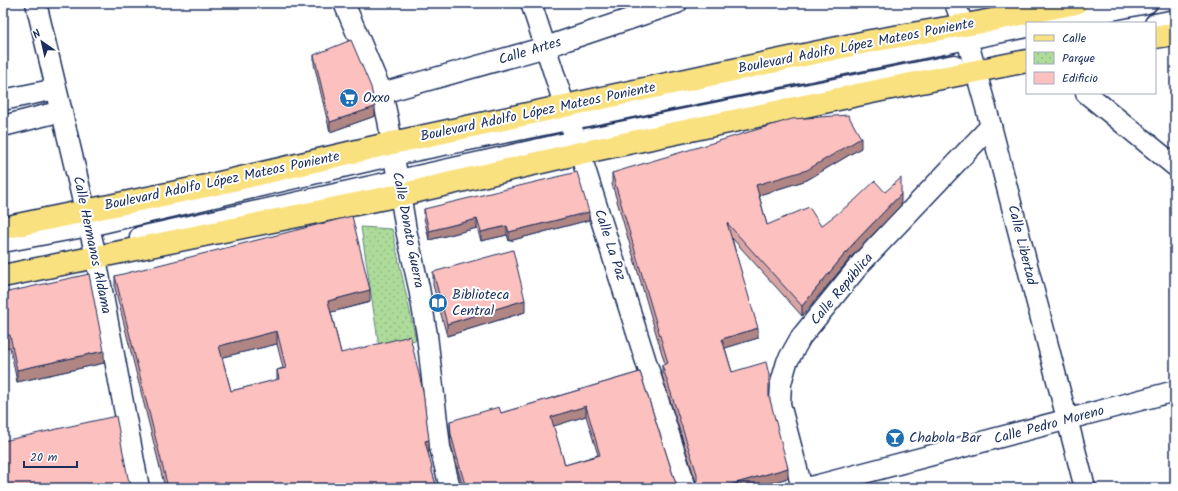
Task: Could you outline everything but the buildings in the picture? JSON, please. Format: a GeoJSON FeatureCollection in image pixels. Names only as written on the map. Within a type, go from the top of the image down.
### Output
{"type":"FeatureCollection","features":[{"type":"Feature","properties":{"kind":"main road","name":"Boulevard Adolfo López Mateos Poniente"},"geometry":{"type":"LineString","coordinates":[[3,228],[87,218],[211,185],[567,114],[871,41],[965,32],[1069,4]]}},
{"type":"Feature","properties":{"kind":"main road"},"geometry":{"type":"LineString","coordinates":[[1156,37],[1175,34]]}},
{"type":"Feature","properties":{"kind":"main road"},"geometry":{"type":"LineString","coordinates":[[3,276],[95,253],[398,188],[578,147],[881,90],[974,66],[1026,61]]}},
{"type":"Feature","properties":{"kind":"street","name":"Calle Hermanos Aldama"},"geometry":{"type":"LineString","coordinates":[[36,3],[95,253],[139,488]]}},
{"type":"Feature","properties":{"kind":"street","name":"Calle Donato Guerra"},"geometry":{"type":"LineString","coordinates":[[344,3],[382,93],[393,149],[398,188],[427,335],[440,447],[450,488]]}},
{"type":"Feature","properties":{"kind":"street","name":"Calle La Paz"},"geometry":{"type":"LineString","coordinates":[[531,3],[686,488]]}},
{"type":"Feature","properties":{"kind":"street","name":"Calle Artes"},"geometry":{"type":"LineString","coordinates":[[382,93],[546,47],[677,3]]}},
{"type":"Feature","properties":{"kind":"street","name":"Calle Libertad"},"geometry":{"type":"LineString","coordinates":[[955,3],[965,32],[991,126],[1085,488]]}},
{"type":"Feature","properties":{"kind":"street"},"geometry":{"type":"LineString","coordinates":[[1052,22],[1147,3]]}},
{"type":"Feature","properties":{"kind":"street"},"geometry":{"type":"LineString","coordinates":[[1156,24],[1175,20]]}},
{"type":"Feature","properties":{"kind":"street"},"geometry":{"type":"LineString","coordinates":[[965,32],[1026,27]]}},
{"type":"Feature","properties":{"kind":"street"},"geometry":{"type":"LineString","coordinates":[[974,66],[1026,50]]}},
{"type":"Feature","properties":{"kind":"street"},"geometry":{"type":"LineString","coordinates":[[3,100],[56,89]]}},
{"type":"Feature","properties":{"kind":"street"},"geometry":{"type":"LineString","coordinates":[[1087,94],[1175,166]]}},
{"type":"Feature","properties":{"kind":"street"},"geometry":{"type":"LineString","coordinates":[[3,126],[62,111]]}},
{"type":"Feature","properties":{"kind":"street","name":"Calle República"},"geometry":{"type":"LineString","coordinates":[[802,488],[780,404],[781,383],[787,362],[801,337],[862,262],[991,126]]}},
{"type":"Feature","properties":{"kind":"street"},"geometry":{"type":"LineString","coordinates":[[3,242],[87,218]]}},
{"type":"Feature","properties":{"kind":"street"},"geometry":{"type":"LineString","coordinates":[[3,266],[95,253]]}},
{"type":"Feature","properties":{"kind":"street","name":"Calle Pedro Moreno"},"geometry":{"type":"LineString","coordinates":[[807,488],[1175,392]]}},
{"type":"Feature","properties":{"kind":"green space"},"geometry":{"type":"Polygon","coordinates":[[[361,227],[392,229],[416,340],[379,347],[361,227]]]}},
{"type":"Feature","properties":{"kind":"place","name":"Oxxo"},"geometry":{"type":"Point","coordinates":[349,98]}},
{"type":"Feature","properties":{"kind":"place","name":"Biblioteca Central"},"geometry":{"type":"Point","coordinates":[438,303]}},
{"type":"Feature","properties":{"kind":"place","name":"Chabola Bar"},"geometry":{"type":"Point","coordinates":[895,438]}}]}
